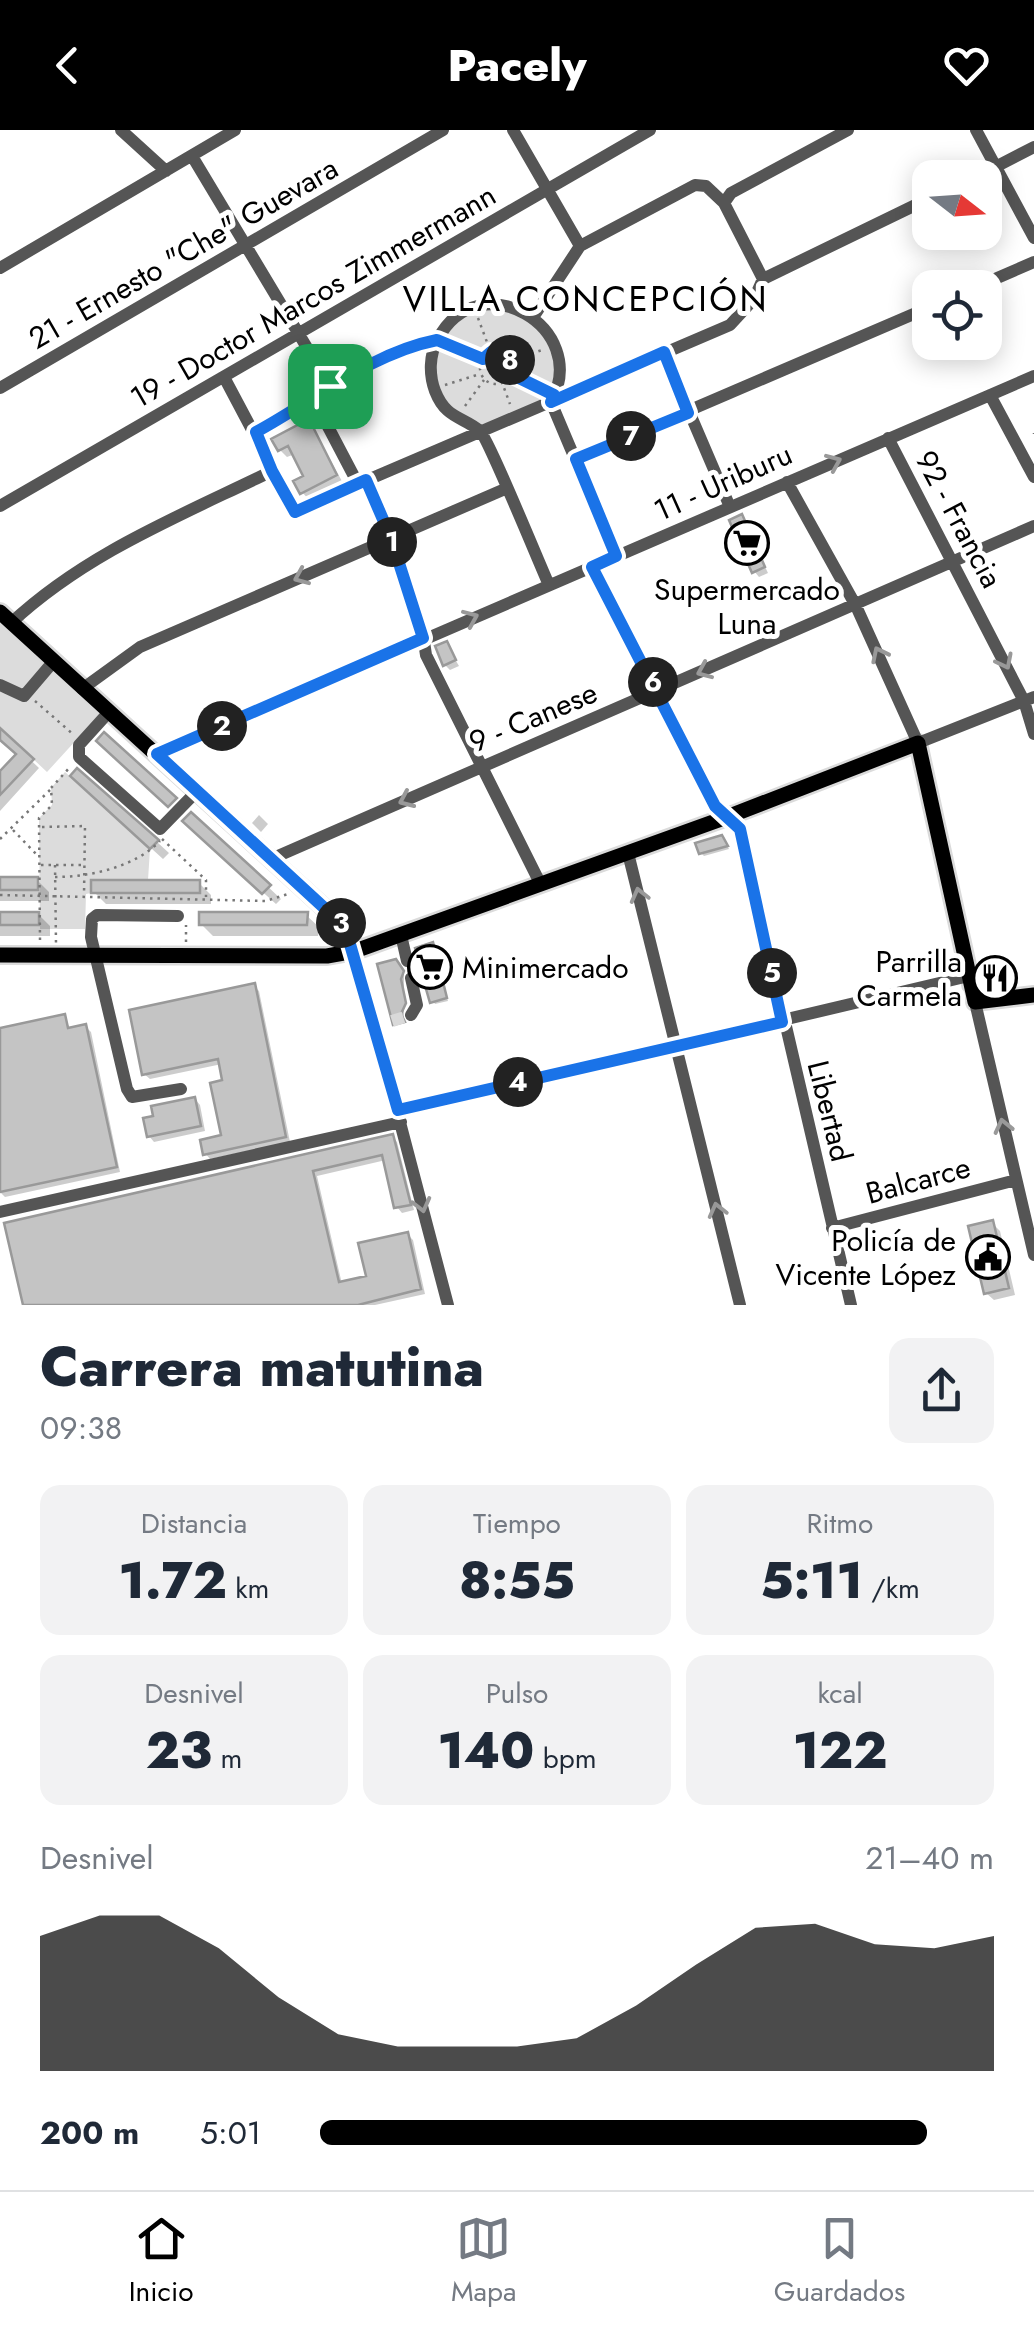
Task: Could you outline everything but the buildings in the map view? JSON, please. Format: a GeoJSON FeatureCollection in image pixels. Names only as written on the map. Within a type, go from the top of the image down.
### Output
{"type":"FeatureCollection","features":[{"type":"Feature","properties":{"kind":"main road"},"geometry":{"type":"LineString","coordinates":[[6,618],[345,927],[355,951]]}},
{"type":"Feature","properties":{"kind":"main road"},"geometry":{"type":"LineString","coordinates":[[0,956],[327,956],[355,951],[727,817],[918,743],[975,1002],[1034,995]]}},
{"type":"Feature","properties":{"kind":"street"},"geometry":{"type":"LineString","coordinates":[[122,130],[166,171]]}},
{"type":"Feature","properties":{"kind":"street"},"geometry":{"type":"LineString","coordinates":[[0,268],[235,130]]}},
{"type":"Feature","properties":{"kind":"street","name":"21 - Ernesto \"Che\" Guevara"},"geometry":{"type":"LineString","coordinates":[[0,388],[442,130]]}},
{"type":"Feature","properties":{"kind":"street"},"geometry":{"type":"LineString","coordinates":[[513,130],[580,246]]}},
{"type":"Feature","properties":{"kind":"street","name":"19 - Doctor Marcos Zimmermann"},"geometry":{"type":"LineString","coordinates":[[0,506],[650,130]]}},
{"type":"Feature","properties":{"kind":"street"},"geometry":{"type":"LineString","coordinates":[[724,203],[731,193],[848,130]]}},
{"type":"Feature","properties":{"kind":"street"},"geometry":{"type":"LineString","coordinates":[[976,130],[993,160]]}},
{"type":"Feature","properties":{"kind":"street"},"geometry":{"type":"LineString","coordinates":[[1002,164],[1034,146]]}},
{"type":"Feature","properties":{"kind":"street"},"geometry":{"type":"LineString","coordinates":[[192,156],[330,386]]}},
{"type":"Feature","properties":{"kind":"street"},"geometry":{"type":"LineString","coordinates":[[1002,177],[1034,238]]}},
{"type":"Feature","properties":{"kind":"street"},"geometry":{"type":"LineString","coordinates":[[534,316],[580,246],[685,188],[706,186],[724,203],[763,279]]}},
{"type":"Feature","properties":{"kind":"street"},"geometry":{"type":"LineString","coordinates":[[224,377],[295,512],[730,325],[754,299],[763,279],[912,207]]}},
{"type":"Feature","properties":{"kind":"street"},"geometry":{"type":"LineString","coordinates":[[1002,276],[1034,262]]}},
{"type":"Feature","properties":{"kind":"street"},"geometry":{"type":"LineString","coordinates":[[550,586],[481,432],[456,418],[434,388],[431,358],[437,340],[449,323],[474,308],[506,304],[534,316],[555,345],[560,362],[553,399],[616,556]]}},
{"type":"Feature","properties":{"kind":"street"},"geometry":{"type":"LineString","coordinates":[[576,459],[912,315]]}},
{"type":"Feature","properties":{"kind":"street"},"geometry":{"type":"LineString","coordinates":[[256,432],[314,400],[330,386],[412,345],[437,340]]}},
{"type":"Feature","properties":{"kind":"street"},"geometry":{"type":"LineString","coordinates":[[664,352],[730,507]]}},
{"type":"Feature","properties":{"kind":"street","name":"11 - Uriburu"},"geometry":{"type":"LineString","coordinates":[[157,754],[1034,376]]}},
{"type":"Feature","properties":{"kind":"street"},"geometry":{"type":"LineString","coordinates":[[990,396],[1034,477]]}},
{"type":"Feature","properties":{"kind":"street"},"geometry":{"type":"LineString","coordinates":[[314,400],[391,538],[426,655],[479,768],[541,885]]}},
{"type":"Feature","properties":{"kind":"street","name":"92 - Francia"},"geometry":{"type":"LineString","coordinates":[[888,438],[1029,699],[1034,734]]}},
{"type":"Feature","properties":{"kind":"street"},"geometry":{"type":"LineString","coordinates":[[6,618],[100,555],[272,471]]}},
{"type":"Feature","properties":{"kind":"street"},"geometry":{"type":"LineString","coordinates":[[787,482],[856,606],[918,743],[1029,699]]}},
{"type":"Feature","properties":{"kind":"street"},"geometry":{"type":"LineString","coordinates":[[82,689],[140,646],[505,489]]}},
{"type":"Feature","properties":{"kind":"street","name":"9 - Canese"},"geometry":{"type":"LineString","coordinates":[[271,859],[1034,526]]}},
{"type":"Feature","properties":{"kind":"street","name":"Libertad"},"geometry":{"type":"LineString","coordinates":[[592,567],[715,806],[740,829],[851,1305]]}},
{"type":"Feature","properties":{"kind":"street"},"geometry":{"type":"LineString","coordinates":[[0,685],[19,697],[53,662]]}},
{"type":"Feature","properties":{"kind":"street"},"geometry":{"type":"LineString","coordinates":[[108,713],[82,742],[78,757],[164,830],[197,791]]}},
{"type":"Feature","properties":{"kind":"street"},"geometry":{"type":"LineString","coordinates":[[628,853],[740,1305]]}},
{"type":"Feature","properties":{"kind":"street"},"geometry":{"type":"LineString","coordinates":[[181,1090],[132,1097],[127,1089],[91,936],[94,916],[182,917]]}},
{"type":"Feature","properties":{"kind":"street"},"geometry":{"type":"LineString","coordinates":[[401,935],[407,961]]}},
{"type":"Feature","properties":{"kind":"street"},"geometry":{"type":"LineString","coordinates":[[355,951],[448,1305]]}},
{"type":"Feature","properties":{"kind":"street"},"geometry":{"type":"LineString","coordinates":[[0,1212],[969,976]]}},
{"type":"Feature","properties":{"kind":"street"},"geometry":{"type":"LineString","coordinates":[[411,978],[417,1005],[411,1015]]}},
{"type":"Feature","properties":{"kind":"street"},"geometry":{"type":"LineString","coordinates":[[975,1002],[1034,1254]]}},
{"type":"Feature","properties":{"kind":"street"},"geometry":{"type":"LineString","coordinates":[[376,1026],[392,1021]]}},
{"type":"Feature","properties":{"kind":"street","name":"Balcarce"},"geometry":{"type":"LineString","coordinates":[[832,1228],[1016,1180]]}},
{"type":"Feature","properties":{"kind":"path"},"geometry":{"type":"LineString","coordinates":[[474,308],[515,417]]}},
{"type":"Feature","properties":{"kind":"path"},"geometry":{"type":"LineString","coordinates":[[437,340],[483,359]]}},
{"type":"Feature","properties":{"kind":"path"},"geometry":{"type":"LineString","coordinates":[[510,360],[555,345]]}},
{"type":"Feature","properties":{"kind":"path"},"geometry":{"type":"LineString","coordinates":[[502,382],[485,379],[483,359],[491,352],[501,352],[510,360],[511,374]]}},
{"type":"Feature","properties":{"kind":"path"},"geometry":{"type":"LineString","coordinates":[[434,388],[482,374]]}},
{"type":"Feature","properties":{"kind":"path"},"geometry":{"type":"LineString","coordinates":[[502,382],[511,374]]}},
{"type":"Feature","properties":{"kind":"path"},"geometry":{"type":"LineString","coordinates":[[511,374],[553,399]]}},
{"type":"Feature","properties":{"kind":"path"},"geometry":{"type":"LineString","coordinates":[[456,418],[485,379]]}},
{"type":"Feature","properties":{"kind":"path"},"geometry":{"type":"LineString","coordinates":[[26,693],[82,742]]}},
{"type":"Feature","properties":{"kind":"path"},"geometry":{"type":"LineString","coordinates":[[0,838],[13,830],[78,757]]}},
{"type":"Feature","properties":{"kind":"path"},"geometry":{"type":"LineString","coordinates":[[48,956],[40,895],[39,818],[52,805],[51,788]]}},
{"type":"Feature","properties":{"kind":"path"},"geometry":{"type":"LineString","coordinates":[[39,827],[85,826],[84,896]]}},
{"type":"Feature","properties":{"kind":"path"},"geometry":{"type":"LineString","coordinates":[[13,830],[39,857]]}},
{"type":"Feature","properties":{"kind":"path"},"geometry":{"type":"LineString","coordinates":[[56,876],[84,877],[150,851],[164,830]]}},
{"type":"Feature","properties":{"kind":"path"},"geometry":{"type":"LineString","coordinates":[[39,865],[84,865]]}},
{"type":"Feature","properties":{"kind":"path"},"geometry":{"type":"LineString","coordinates":[[48,956],[56,865]]}},
{"type":"Feature","properties":{"kind":"path"},"geometry":{"type":"LineString","coordinates":[[0,896],[266,901],[304,889]]}},
{"type":"Feature","properties":{"kind":"path"},"geometry":{"type":"LineString","coordinates":[[182,917],[186,956]]}},
{"type":"Feature","properties":{"kind":"shaded area"},"geometry":{"type":"Polygon","coordinates":[[[506,304],[554,341],[554,395],[481,431],[437,396],[437,340],[466,310],[506,304]]]}},
{"type":"Feature","properties":{"kind":"shaded area"},"geometry":{"type":"Polygon","coordinates":[[[0,619],[100,714],[47,772],[0,728],[0,619]]]}},
{"type":"Feature","properties":{"kind":"shaded area"},"geometry":{"type":"Polygon","coordinates":[[[65,772],[150,849],[148,880],[92,880],[91,893],[86,894],[85,929],[40,929],[39,818],[52,805],[51,788],[65,772]]]}},
{"type":"Feature","properties":{"kind":"tunnel"},"geometry":{"type":"LineString","coordinates":[[392,1021],[411,1015]]}},
{"type":"Feature","properties":{"kind":"place","name":"Supermercado Luna"},"geometry":{"type":"Point","coordinates":[747,543]}},
{"type":"Feature","properties":{"kind":"place","name":"Minimercado"},"geometry":{"type":"Point","coordinates":[430,967]}},
{"type":"Feature","properties":{"kind":"place","name":"Parrilla Carmela"},"geometry":{"type":"Point","coordinates":[995,978]}},
{"type":"Feature","properties":{"kind":"place","name":"Policía de Vicente López"},"geometry":{"type":"Point","coordinates":[988,1257]}},
{"type":"Feature","properties":{"kind":"district","name":"VILLA CONCEPCIÓN"},"geometry":{"type":"Point","coordinates":[586,299]}},
{"type":"Feature","properties":{"kind":"route"},"geometry":{"type":"LineString","coordinates":[[437,340],[483,359],[491,352],[504,354],[511,363],[511,374],[554,395],[551,402],[664,352],[688,413],[576,459],[616,556],[592,567],[715,806],[740,829],[782,1022],[398,1110],[345,927],[157,754],[423,638],[391,538],[366,480],[295,512],[256,432],[314,400],[330,386],[412,345],[437,340]]}}]}
